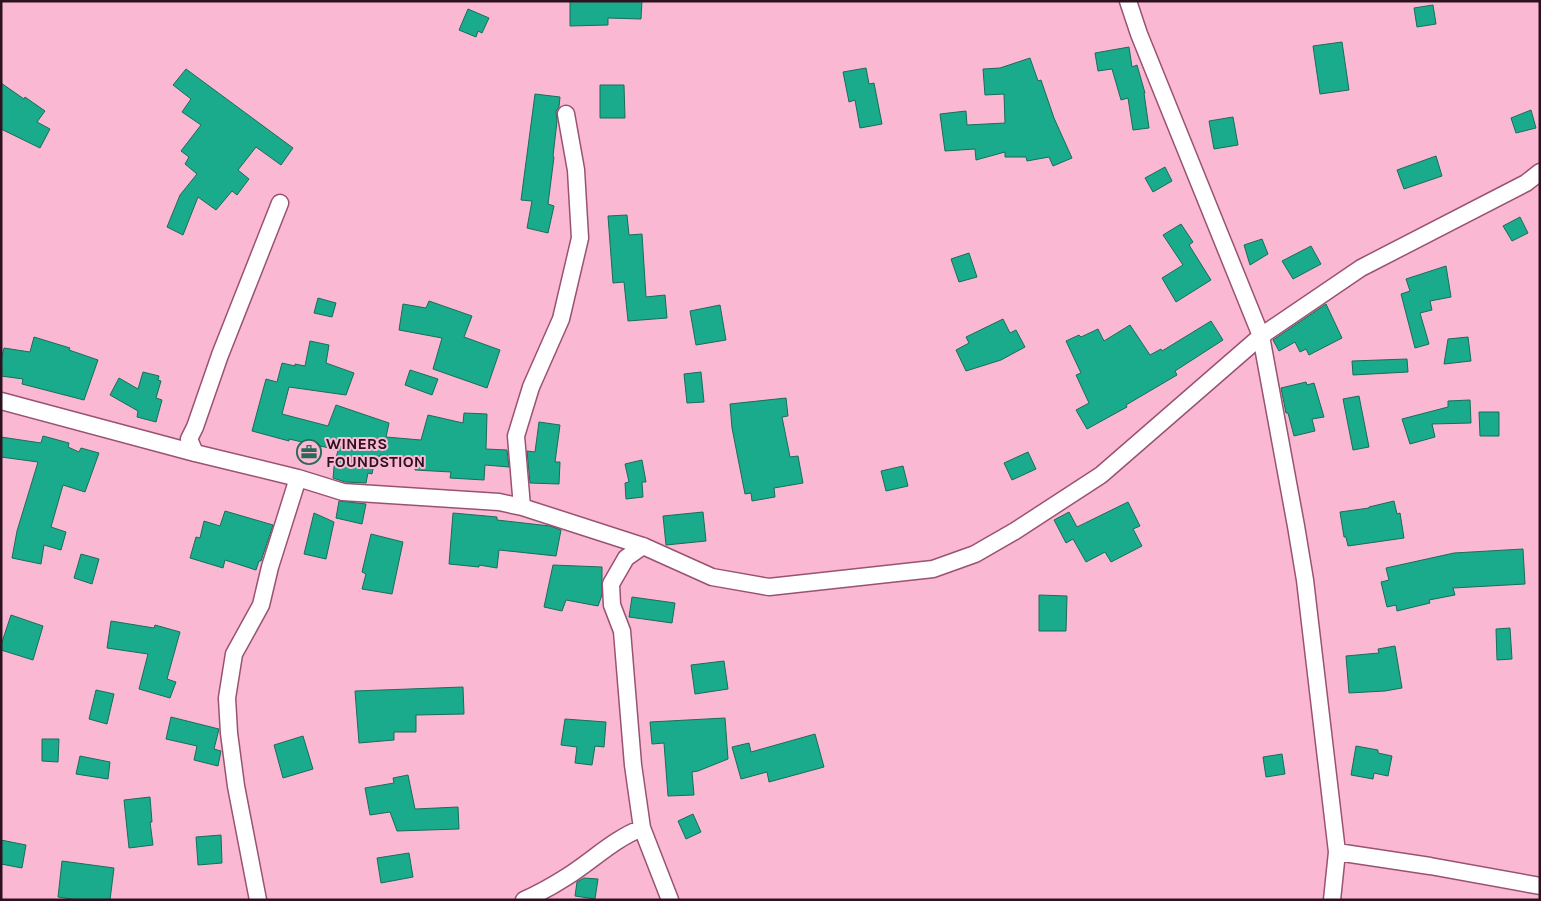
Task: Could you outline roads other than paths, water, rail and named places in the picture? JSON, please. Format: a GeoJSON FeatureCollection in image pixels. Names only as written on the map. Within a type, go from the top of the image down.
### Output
{"type":"FeatureCollection","features":[{"type":"Feature","properties":{"kind":"street"},"geometry":{"type":"LineString","coordinates":[[1128,1],[1143,43],[1261,336],[1305,580],[1338,852],[1332,900]]}},
{"type":"Feature","properties":{"kind":"street"},"geometry":{"type":"LineString","coordinates":[[522,507],[516,436],[531,388],[561,319],[580,238],[576,170],[566,114]]}},
{"type":"Feature","properties":{"kind":"street"},"geometry":{"type":"LineString","coordinates":[[1,401],[195,453],[298,478],[343,492],[499,502],[522,507],[643,546],[712,577],[769,587],[933,569],[975,554],[1007,536],[1101,475],[1261,336],[1361,268],[1526,183],[1540,172]]}},
{"type":"Feature","properties":{"kind":"street"},"geometry":{"type":"LineString","coordinates":[[195,453],[189,439],[195,428],[220,355],[280,202]]}},
{"type":"Feature","properties":{"kind":"street"},"geometry":{"type":"LineString","coordinates":[[258,900],[236,786],[229,733],[227,698],[234,654],[260,605],[298,478]]}},
{"type":"Feature","properties":{"kind":"street"},"geometry":{"type":"LineString","coordinates":[[643,546],[626,558],[611,584],[612,605],[622,631],[633,766],[642,828],[670,900]]}},
{"type":"Feature","properties":{"kind":"street"},"geometry":{"type":"LineString","coordinates":[[524,900],[569,876],[603,850],[642,828]]}},
{"type":"Feature","properties":{"kind":"street"},"geometry":{"type":"LineString","coordinates":[[1338,852],[1540,886]]}},
{"type":"Feature","properties":{"kind":"place","name":"WINERS FOUNDSTION"},"geometry":{"type":"Point","coordinates":[309,452]}}]}
